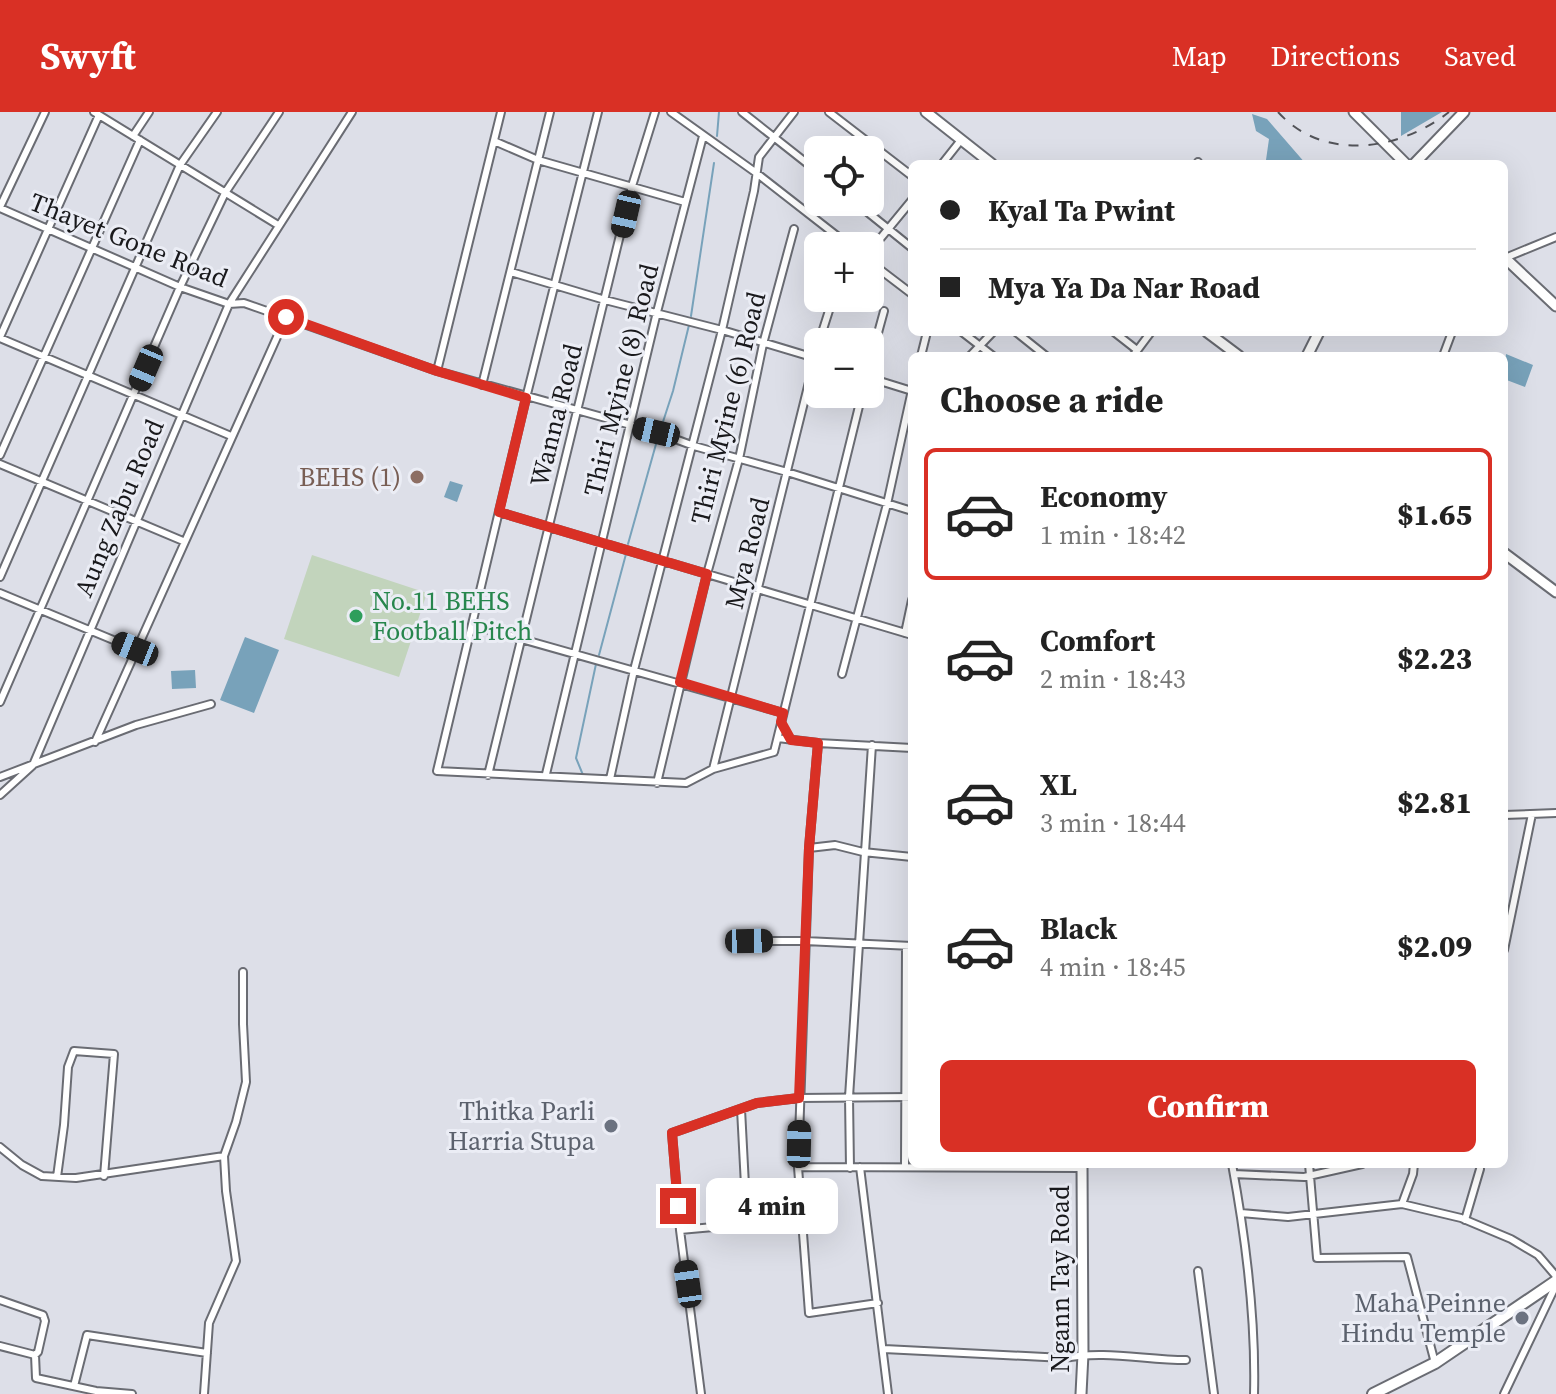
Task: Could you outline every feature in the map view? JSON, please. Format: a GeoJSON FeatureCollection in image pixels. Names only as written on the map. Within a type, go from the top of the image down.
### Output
{"type":"FeatureCollection","features":[{"type":"Feature","properties":{"kind":"main road"},"geometry":{"type":"LineString","coordinates":[[926,112],[987,160]]}},
{"type":"Feature","properties":{"kind":"main road"},"geometry":{"type":"LineString","coordinates":[[1354,112],[1402,160]]}},
{"type":"Feature","properties":{"kind":"main road"},"geometry":{"type":"LineString","coordinates":[[1418,160],[1464,112]]}},
{"type":"Feature","properties":{"kind":"main road"},"geometry":{"type":"LineString","coordinates":[[1508,262],[1556,306]]}},
{"type":"Feature","properties":{"kind":"main road"},"geometry":{"type":"LineString","coordinates":[[1212,336],[1234,352]]}},
{"type":"Feature","properties":{"kind":"main road"},"geometry":{"type":"LineString","coordinates":[[1508,556],[1556,592]]}},
{"type":"Feature","properties":{"kind":"main road","name":"Ngann Tay Road"},"geometry":{"type":"LineString","coordinates":[[1081,1394],[1082,1168]]}},
{"type":"Feature","properties":{"kind":"main road"},"geometry":{"type":"LineString","coordinates":[[1373,1394],[1435,1363],[1556,1280]]}},
{"type":"Feature","properties":{"kind":"street"},"geometry":{"type":"LineString","coordinates":[[0,207],[45,112]]}},
{"type":"Feature","properties":{"kind":"street"},"geometry":{"type":"LineString","coordinates":[[0,455],[149,112]]}},
{"type":"Feature","properties":{"kind":"street"},"geometry":{"type":"LineString","coordinates":[[0,577],[180,165],[217,112]]}},
{"type":"Feature","properties":{"kind":"street"},"geometry":{"type":"LineString","coordinates":[[0,702],[180,287],[225,193],[279,112]]}},
{"type":"Feature","properties":{"kind":"street","name":"Aung Zabu Road"},"geometry":{"type":"LineString","coordinates":[[0,795],[33,765],[229,304],[352,112]]}},
{"type":"Feature","properties":{"kind":"street"},"geometry":{"type":"LineString","coordinates":[[437,371],[501,112]]}},
{"type":"Feature","properties":{"kind":"street"},"geometry":{"type":"LineString","coordinates":[[482,385],[550,112]]}},
{"type":"Feature","properties":{"kind":"street"},"geometry":{"type":"LineString","coordinates":[[598,112],[437,770],[686,783],[713,769],[774,752],[858,408]]}},
{"type":"Feature","properties":{"kind":"street","name":"Wanna Road"},"geometry":{"type":"LineString","coordinates":[[488,775],[632,186],[655,112]]}},
{"type":"Feature","properties":{"kind":"street"},"geometry":{"type":"LineString","coordinates":[[671,112],[832,232]]}},
{"type":"Feature","properties":{"kind":"street"},"geometry":{"type":"LineString","coordinates":[[742,112],[804,161]]}},
{"type":"Feature","properties":{"kind":"street"},"geometry":{"type":"LineString","coordinates":[[610,779],[634,670],[665,561],[722,330],[759,157],[794,112]]}},
{"type":"Feature","properties":{"kind":"street"},"geometry":{"type":"LineString","coordinates":[[829,112],[908,173]]}},
{"type":"Feature","properties":{"kind":"street"},"geometry":{"type":"LineString","coordinates":[[231,436],[0,338],[96,114],[278,225]]}},
{"type":"Feature","properties":{"kind":"street","name":"Thiri Myine (8) Road"},"geometry":{"type":"LineString","coordinates":[[546,774],[657,312],[703,136]]}},
{"type":"Feature","properties":{"kind":"street"},"geometry":{"type":"LineString","coordinates":[[945,160],[961,140]]}},
{"type":"Feature","properties":{"kind":"street"},"geometry":{"type":"LineString","coordinates":[[494,141],[538,160],[685,202]]}},
{"type":"Feature","properties":{"kind":"street"},"geometry":{"type":"LineString","coordinates":[[884,234],[908,205]]}},
{"type":"Feature","properties":{"kind":"street","name":"Thayet Gone Road"},"geometry":{"type":"LineString","coordinates":[[0,207],[47,231],[180,287],[229,304],[244,303],[437,371],[660,433],[908,510]]}},
{"type":"Feature","properties":{"kind":"street"},"geometry":{"type":"LineString","coordinates":[[872,216],[908,245]]}},
{"type":"Feature","properties":{"kind":"street","name":"Thiri Myine (6) Road"},"geometry":{"type":"LineString","coordinates":[[657,783],[707,574],[739,459],[763,344],[794,229]]}},
{"type":"Feature","properties":{"kind":"street"},"geometry":{"type":"LineString","coordinates":[[1508,256],[1556,237]]}},
{"type":"Feature","properties":{"kind":"street"},"geometry":{"type":"LineString","coordinates":[[511,272],[804,356]]}},
{"type":"Feature","properties":{"kind":"street"},"geometry":{"type":"LineString","coordinates":[[884,273],[908,291]]}},
{"type":"Feature","properties":{"kind":"street"},"geometry":{"type":"LineString","coordinates":[[95,742],[286,317]]}},
{"type":"Feature","properties":{"kind":"street"},"geometry":{"type":"LineString","coordinates":[[967,336],[988,352]]}},
{"type":"Feature","properties":{"kind":"street"},"geometry":{"type":"LineString","coordinates":[[974,352],[989,336]]}},
{"type":"Feature","properties":{"kind":"street"},"geometry":{"type":"LineString","coordinates":[[1021,336],[1041,352]]}},
{"type":"Feature","properties":{"kind":"street"},"geometry":{"type":"LineString","coordinates":[[1118,336],[1134,352]]}},
{"type":"Feature","properties":{"kind":"street"},"geometry":{"type":"LineString","coordinates":[[1136,352],[1148,336]]}},
{"type":"Feature","properties":{"kind":"street"},"geometry":{"type":"LineString","coordinates":[[884,382],[908,389]]}},
{"type":"Feature","properties":{"kind":"street","name":"Mya Road"},"geometry":{"type":"LineString","coordinates":[[713,769],[804,406]]}},
{"type":"Feature","properties":{"kind":"street"},"geometry":{"type":"LineString","coordinates":[[842,674],[887,504],[908,408]]}},
{"type":"Feature","properties":{"kind":"street"},"geometry":{"type":"LineString","coordinates":[[0,464],[183,541]]}},
{"type":"Feature","properties":{"kind":"street"},"geometry":{"type":"LineString","coordinates":[[499,512],[908,634]]}},
{"type":"Feature","properties":{"kind":"street"},"geometry":{"type":"LineString","coordinates":[[0,593],[135,649]]}},
{"type":"Feature","properties":{"kind":"street"},"geometry":{"type":"LineString","coordinates":[[472,625],[783,713]]}},
{"type":"Feature","properties":{"kind":"street"},"geometry":{"type":"LineString","coordinates":[[0,777],[136,725],[211,704]]}},
{"type":"Feature","properties":{"kind":"street"},"geometry":{"type":"LineString","coordinates":[[781,722],[791,740]]}},
{"type":"Feature","properties":{"kind":"street"},"geometry":{"type":"LineString","coordinates":[[778,738],[908,748]]}},
{"type":"Feature","properties":{"kind":"street"},"geometry":{"type":"LineString","coordinates":[[818,743],[809,848],[799,1098],[798,1167],[809,1313],[878,1303]]}},
{"type":"Feature","properties":{"kind":"street"},"geometry":{"type":"LineString","coordinates":[[850,1168],[849,1097],[872,745]]}},
{"type":"Feature","properties":{"kind":"street"},"geometry":{"type":"LineString","coordinates":[[1508,815],[1556,813]]}},
{"type":"Feature","properties":{"kind":"street"},"geometry":{"type":"LineString","coordinates":[[1508,931],[1532,814]]}},
{"type":"Feature","properties":{"kind":"street"},"geometry":{"type":"LineString","coordinates":[[809,848],[835,845],[863,852],[908,857]]}},
{"type":"Feature","properties":{"kind":"street"},"geometry":{"type":"LineString","coordinates":[[749,941],[908,946]]}},
{"type":"Feature","properties":{"kind":"street"},"geometry":{"type":"LineString","coordinates":[[204,1394],[209,1323],[236,1261],[224,1156],[246,1082],[243,972]]}},
{"type":"Feature","properties":{"kind":"street"},"geometry":{"type":"LineString","coordinates":[[57,1177],[68,1067],[74,1051],[114,1054],[104,1176]]}},
{"type":"Feature","properties":{"kind":"street"},"geometry":{"type":"LineString","coordinates":[[701,1394],[680,1230],[672,1133],[757,1103],[799,1098],[908,1097]]}},
{"type":"Feature","properties":{"kind":"street"},"geometry":{"type":"LineString","coordinates":[[741,1109],[747,1224]]}},
{"type":"Feature","properties":{"kind":"street"},"geometry":{"type":"LineString","coordinates":[[905,1167],[908,1114]]}},
{"type":"Feature","properties":{"kind":"street"},"geometry":{"type":"LineString","coordinates":[[0,1147],[42,1176],[57,1177],[104,1176],[138,1167],[224,1156]]}},
{"type":"Feature","properties":{"kind":"street"},"geometry":{"type":"LineString","coordinates":[[798,1167],[908,1167]]}},
{"type":"Feature","properties":{"kind":"street"},"geometry":{"type":"LineString","coordinates":[[860,1167],[888,1394]]}},
{"type":"Feature","properties":{"kind":"street"},"geometry":{"type":"LineString","coordinates":[[1233,1168],[1241,1213],[1255,1350],[1254,1394]]}},
{"type":"Feature","properties":{"kind":"street"},"geometry":{"type":"LineString","coordinates":[[1309,1168],[1318,1258],[1407,1257],[1435,1363]]}},
{"type":"Feature","properties":{"kind":"street"},"geometry":{"type":"LineString","coordinates":[[1234,1174],[1310,1176],[1345,1168]]}},
{"type":"Feature","properties":{"kind":"street"},"geometry":{"type":"LineString","coordinates":[[1402,1204],[1414,1168]]}},
{"type":"Feature","properties":{"kind":"street"},"geometry":{"type":"LineString","coordinates":[[1465,1220],[1480,1169]]}},
{"type":"Feature","properties":{"kind":"street"},"geometry":{"type":"LineString","coordinates":[[1241,1213],[1288,1217],[1402,1204],[1465,1220],[1511,1239],[1538,1255],[1556,1280],[1504,1394]]}},
{"type":"Feature","properties":{"kind":"street"},"geometry":{"type":"LineString","coordinates":[[680,1230],[802,1219]]}},
{"type":"Feature","properties":{"kind":"street"},"geometry":{"type":"LineString","coordinates":[[1198,1271],[1214,1394]]}},
{"type":"Feature","properties":{"kind":"street"},"geometry":{"type":"LineString","coordinates":[[0,1300],[43,1315],[45,1321],[35,1355],[36,1378],[96,1391],[132,1394]]}},
{"type":"Feature","properties":{"kind":"street"},"geometry":{"type":"LineString","coordinates":[[74,1386],[87,1335],[207,1353]]}},
{"type":"Feature","properties":{"kind":"street"},"geometry":{"type":"LineString","coordinates":[[0,1346],[35,1355]]}},
{"type":"Feature","properties":{"kind":"street"},"geometry":{"type":"LineString","coordinates":[[884,1349],[1064,1358],[1083,1354],[1186,1360]]}},
{"type":"Feature","properties":{"kind":"green space","name":"No.11 BEHS Football Pitch"},"geometry":{"type":"Polygon","coordinates":[[[312,555],[427,593],[399,677],[284,639],[312,555]]]}},
{"type":"Feature","properties":{"kind":"water"},"geometry":{"type":"Polygon","coordinates":[[[1401,112],[1442,112],[1401,136],[1401,112]]]}},
{"type":"Feature","properties":{"kind":"water"},"geometry":{"type":"Polygon","coordinates":[[[1252,114],[1267,119],[1303,160],[1266,160],[1269,139],[1256,131],[1252,114]]]}},
{"type":"Feature","properties":{"kind":"water"},"geometry":{"type":"Polygon","coordinates":[[[1508,355],[1533,365],[1525,387],[1508,381],[1508,355]]]}},
{"type":"Feature","properties":{"kind":"water"},"geometry":{"type":"Polygon","coordinates":[[[450,481],[463,485],[457,502],[444,497],[450,481]]]}},
{"type":"Feature","properties":{"kind":"water"},"geometry":{"type":"Polygon","coordinates":[[[245,637],[279,650],[254,713],[220,700],[245,637]]]}},
{"type":"Feature","properties":{"kind":"water"},"geometry":{"type":"Polygon","coordinates":[[[195,670],[196,688],[172,689],[171,671],[195,670]]]}},
{"type":"Feature","properties":{"kind":"waterway"},"geometry":{"type":"LineString","coordinates":[[717,136],[719,112]]}},
{"type":"Feature","properties":{"kind":"waterway"},"geometry":{"type":"LineString","coordinates":[[691,316],[714,163]]}},
{"type":"Feature","properties":{"kind":"waterway"},"geometry":{"type":"LineString","coordinates":[[660,431],[689,325]]}},
{"type":"Feature","properties":{"kind":"waterway"},"geometry":{"type":"LineString","coordinates":[[628,544],[658,437]]}},
{"type":"Feature","properties":{"kind":"waterway"},"geometry":{"type":"LineString","coordinates":[[599,655],[626,554]]}},
{"type":"Feature","properties":{"kind":"waterway"},"geometry":{"type":"LineString","coordinates":[[583,775],[576,758],[596,664]]}},
{"type":"Feature","properties":{"kind":"railway"},"geometry":{"type":"LineString","coordinates":[[1278,112],[1317,139],[1363,145],[1408,135],[1449,112]]}},
{"type":"Feature","properties":{"kind":"place","name":"BEHS (1)"},"geometry":{"type":"Point","coordinates":[417,477]}},
{"type":"Feature","properties":{"kind":"place","name":"No.11 BEHS Football Pitch"},"geometry":{"type":"Point","coordinates":[356,616]}},
{"type":"Feature","properties":{"kind":"place","name":"Thitka Parli Harria Stupa"},"geometry":{"type":"Point","coordinates":[611,1126]}},
{"type":"Feature","properties":{"kind":"place","name":"Maha Peinne Hindu Temple"},"geometry":{"type":"Point","coordinates":[1522,1318]}},
{"type":"Feature","properties":{"kind":"route"},"geometry":{"type":"LineString","coordinates":[[286,317],[437,371],[526,398],[499,512],[707,574],[680,682],[783,713],[781,722],[791,740],[818,743],[809,848],[799,1098],[757,1103],[672,1133],[678,1206]]}}]}
